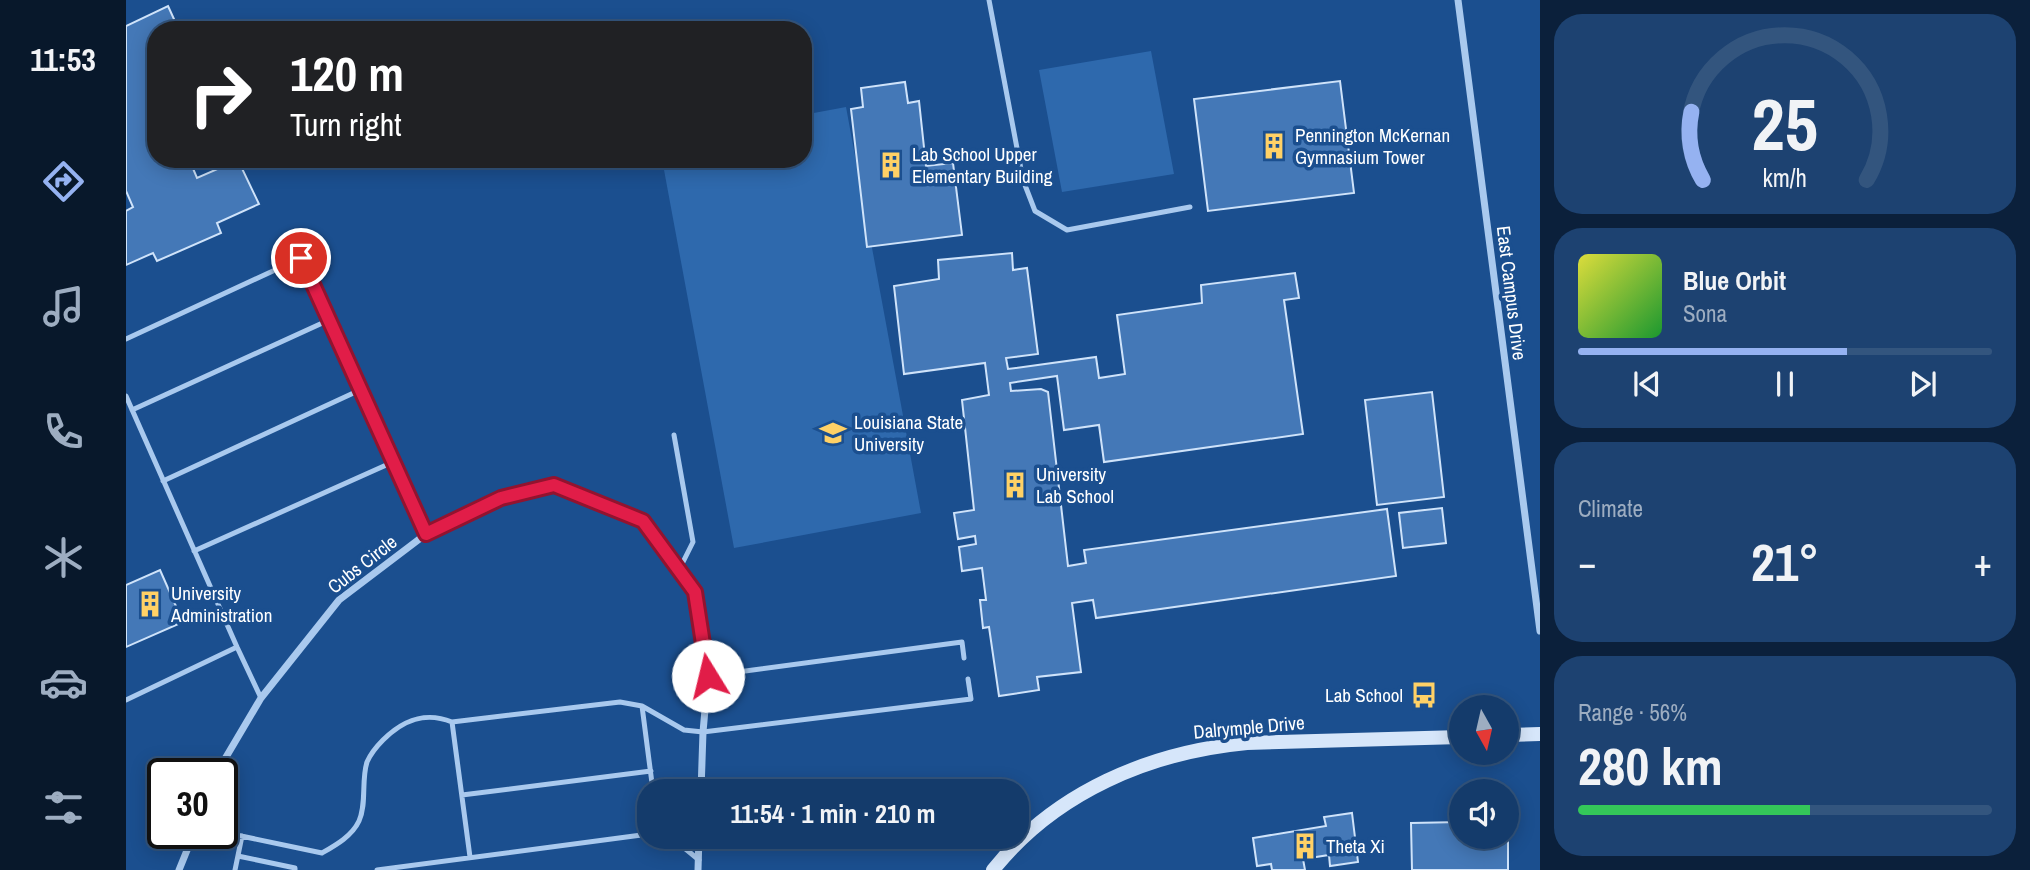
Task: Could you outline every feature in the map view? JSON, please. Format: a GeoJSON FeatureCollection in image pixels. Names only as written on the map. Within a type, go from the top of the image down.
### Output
{"type":"FeatureCollection","features":[{"type":"Feature","properties":{"kind":"street","name":"East Campus Drive"},"geometry":{"type":"LineString","coordinates":[[1458,0],[1540,631]]}},
{"type":"Feature","properties":{"kind":"street","name":"Cubs Circle"},"geometry":{"type":"LineString","coordinates":[[225,758],[261,698],[339,600],[426,534],[501,498],[554,485],[643,521],[695,592],[708,676],[701,779]]}},
{"type":"Feature","properties":{"kind":"street"},"geometry":{"type":"LineString","coordinates":[[1519,735],[1540,734]]}},
{"type":"Feature","properties":{"kind":"street","name":"Dalrymple Drive"},"geometry":{"type":"LineString","coordinates":[[993,870],[1016,845],[1065,803],[1127,771],[1177,754],[1214,746],[1247,743],[1449,737]]}},
{"type":"Feature","properties":{"kind":"street"},"geometry":{"type":"LineString","coordinates":[[179,870],[188,849]]}},
{"type":"Feature","properties":{"kind":"street"},"geometry":{"type":"LineString","coordinates":[[698,849],[698,870]]}},
{"type":"Feature","properties":{"kind":"lane"},"geometry":{"type":"LineString","coordinates":[[989,0],[1023,180],[1035,211],[1067,230],[1189,207]]}},
{"type":"Feature","properties":{"kind":"lane"},"geometry":{"type":"LineString","coordinates":[[126,339],[301,258],[426,534]]}},
{"type":"Feature","properties":{"kind":"lane"},"geometry":{"type":"LineString","coordinates":[[132,410],[329,320]]}},
{"type":"Feature","properties":{"kind":"lane"},"geometry":{"type":"LineString","coordinates":[[163,481],[360,390]]}},
{"type":"Feature","properties":{"kind":"lane"},"geometry":{"type":"LineString","coordinates":[[126,396],[261,698]]}},
{"type":"Feature","properties":{"kind":"lane"},"geometry":{"type":"LineString","coordinates":[[674,435],[693,542],[679,570]]}},
{"type":"Feature","properties":{"kind":"lane"},"geometry":{"type":"LineString","coordinates":[[194,551],[393,462]]}},
{"type":"Feature","properties":{"kind":"lane"},"geometry":{"type":"LineString","coordinates":[[708,676],[962,642],[964,658]]}},
{"type":"Feature","properties":{"kind":"lane"},"geometry":{"type":"LineString","coordinates":[[126,700],[237,647]]}},
{"type":"Feature","properties":{"kind":"lane"},"geometry":{"type":"LineString","coordinates":[[238,835],[322,853],[341,842],[358,825],[363,810],[367,764],[373,750],[395,728],[419,718],[439,717],[452,722],[620,702],[642,706],[684,730],[703,732],[971,699],[968,680]]}},
{"type":"Feature","properties":{"kind":"lane"},"geometry":{"type":"LineString","coordinates":[[642,706],[652,779]]}},
{"type":"Feature","properties":{"kind":"lane"},"geometry":{"type":"LineString","coordinates":[[452,722],[470,857]]}},
{"type":"Feature","properties":{"kind":"lane"},"geometry":{"type":"LineString","coordinates":[[461,795],[651,771]]}},
{"type":"Feature","properties":{"kind":"lane"},"geometry":{"type":"LineString","coordinates":[[235,870],[242,836]]}},
{"type":"Feature","properties":{"kind":"lane"},"geometry":{"type":"LineString","coordinates":[[377,870],[637,836]]}},
{"type":"Feature","properties":{"kind":"lane"},"geometry":{"type":"LineString","coordinates":[[685,849],[698,860]]}},
{"type":"Feature","properties":{"kind":"lane"},"geometry":{"type":"LineString","coordinates":[[238,856],[295,870]]}},
{"type":"Feature","properties":{"kind":"shaded area"},"geometry":{"type":"Polygon","coordinates":[[[1151,51],[1174,174],[1062,192],[1039,70],[1151,51]]]}},
{"type":"Feature","properties":{"kind":"shaded area"},"geometry":{"type":"Polygon","coordinates":[[[846,107],[921,513],[734,548],[664,168],[812,168],[812,113],[846,107]]]}},
{"type":"Feature","properties":{"kind":"building"},"geometry":{"type":"Polygon","coordinates":[[[168,6],[175,21],[147,21],[147,168],[193,168],[197,178],[220,168],[242,168],[259,204],[217,223],[221,233],[157,261],[153,253],[126,265],[126,211],[133,207],[126,191],[126,26],[168,6]]]}},
{"type":"Feature","properties":{"kind":"building","name":"Pennington McKernan Gymnasium Tower"},"geometry":{"type":"Polygon","coordinates":[[[1340,81],[1354,193],[1208,211],[1194,99],[1340,81]]]}},
{"type":"Feature","properties":{"kind":"building","name":"Lab School Upper Elementary Building"},"geometry":{"type":"Polygon","coordinates":[[[905,82],[908,103],[919,101],[926,166],[953,163],[962,235],[867,247],[851,109],[863,107],[861,88],[905,82]]]}},
{"type":"Feature","properties":{"kind":"building","name":"University Lab School"},"geometry":{"type":"Polygon","coordinates":[[[1012,253],[1013,270],[1027,268],[1038,354],[1006,358],[1008,369],[1096,357],[1099,378],[1125,374],[1117,315],[1202,303],[1201,285],[1295,273],[1299,298],[1284,300],[1303,434],[1104,462],[1099,425],[1064,430],[1057,376],[1010,383],[1011,391],[1041,389],[1048,392],[1068,566],[1086,563],[1084,550],[1387,509],[1396,576],[1096,618],[1093,600],[1072,603],[1081,672],[1037,677],[1039,690],[999,696],[989,627],[983,628],[980,600],[986,600],[982,568],[962,571],[959,547],[976,544],[975,536],[958,539],[954,513],[974,510],[962,400],[989,395],[985,363],[904,374],[894,286],[939,279],[938,260],[1012,253]]]}},
{"type":"Feature","properties":{"kind":"building"},"geometry":{"type":"Polygon","coordinates":[[[1432,392],[1444,497],[1377,505],[1365,400],[1432,392]]]}},
{"type":"Feature","properties":{"kind":"building"},"geometry":{"type":"Polygon","coordinates":[[[1442,508],[1446,543],[1403,548],[1399,513],[1442,508]]]}},
{"type":"Feature","properties":{"kind":"building","name":"University Administration"},"geometry":{"type":"Polygon","coordinates":[[[160,570],[183,622],[126,647],[126,585],[160,570]]]}},
{"type":"Feature","properties":{"kind":"building","name":"Theta Xi"},"geometry":{"type":"Polygon","coordinates":[[[1352,813],[1358,862],[1330,866],[1329,855],[1303,859],[1305,870],[1272,870],[1271,864],[1257,866],[1253,838],[1326,826],[1324,817],[1352,813]]]}},
{"type":"Feature","properties":{"kind":"building"},"geometry":{"type":"Polygon","coordinates":[[[1449,822],[1449,849],[1508,849],[1508,870],[1412,870],[1411,823],[1449,822]]]}},
{"type":"Feature","properties":{"kind":"place","name":"Pennington McKernan Gymnasium Tower"},"geometry":{"type":"Point","coordinates":[1274,146]}},
{"type":"Feature","properties":{"kind":"place","name":"Lab School Upper Elementary Building"},"geometry":{"type":"Point","coordinates":[891,165]}},
{"type":"Feature","properties":{"kind":"place","name":"Louisiana State University"},"geometry":{"type":"Point","coordinates":[833,433]}},
{"type":"Feature","properties":{"kind":"place","name":"University Lab School"},"geometry":{"type":"Point","coordinates":[1015,485]}},
{"type":"Feature","properties":{"kind":"place","name":"University Administration"},"geometry":{"type":"Point","coordinates":[150,604]}},
{"type":"Feature","properties":{"kind":"place","name":"Lab School"},"geometry":{"type":"Point","coordinates":[1424,695]}},
{"type":"Feature","properties":{"kind":"place","name":"Theta Xi"},"geometry":{"type":"Point","coordinates":[1305,846]}},
{"type":"Feature","properties":{"kind":"route"},"geometry":{"type":"LineString","coordinates":[[301,258],[426,534],[501,498],[554,485],[643,521],[695,592],[708,676]]}}]}
